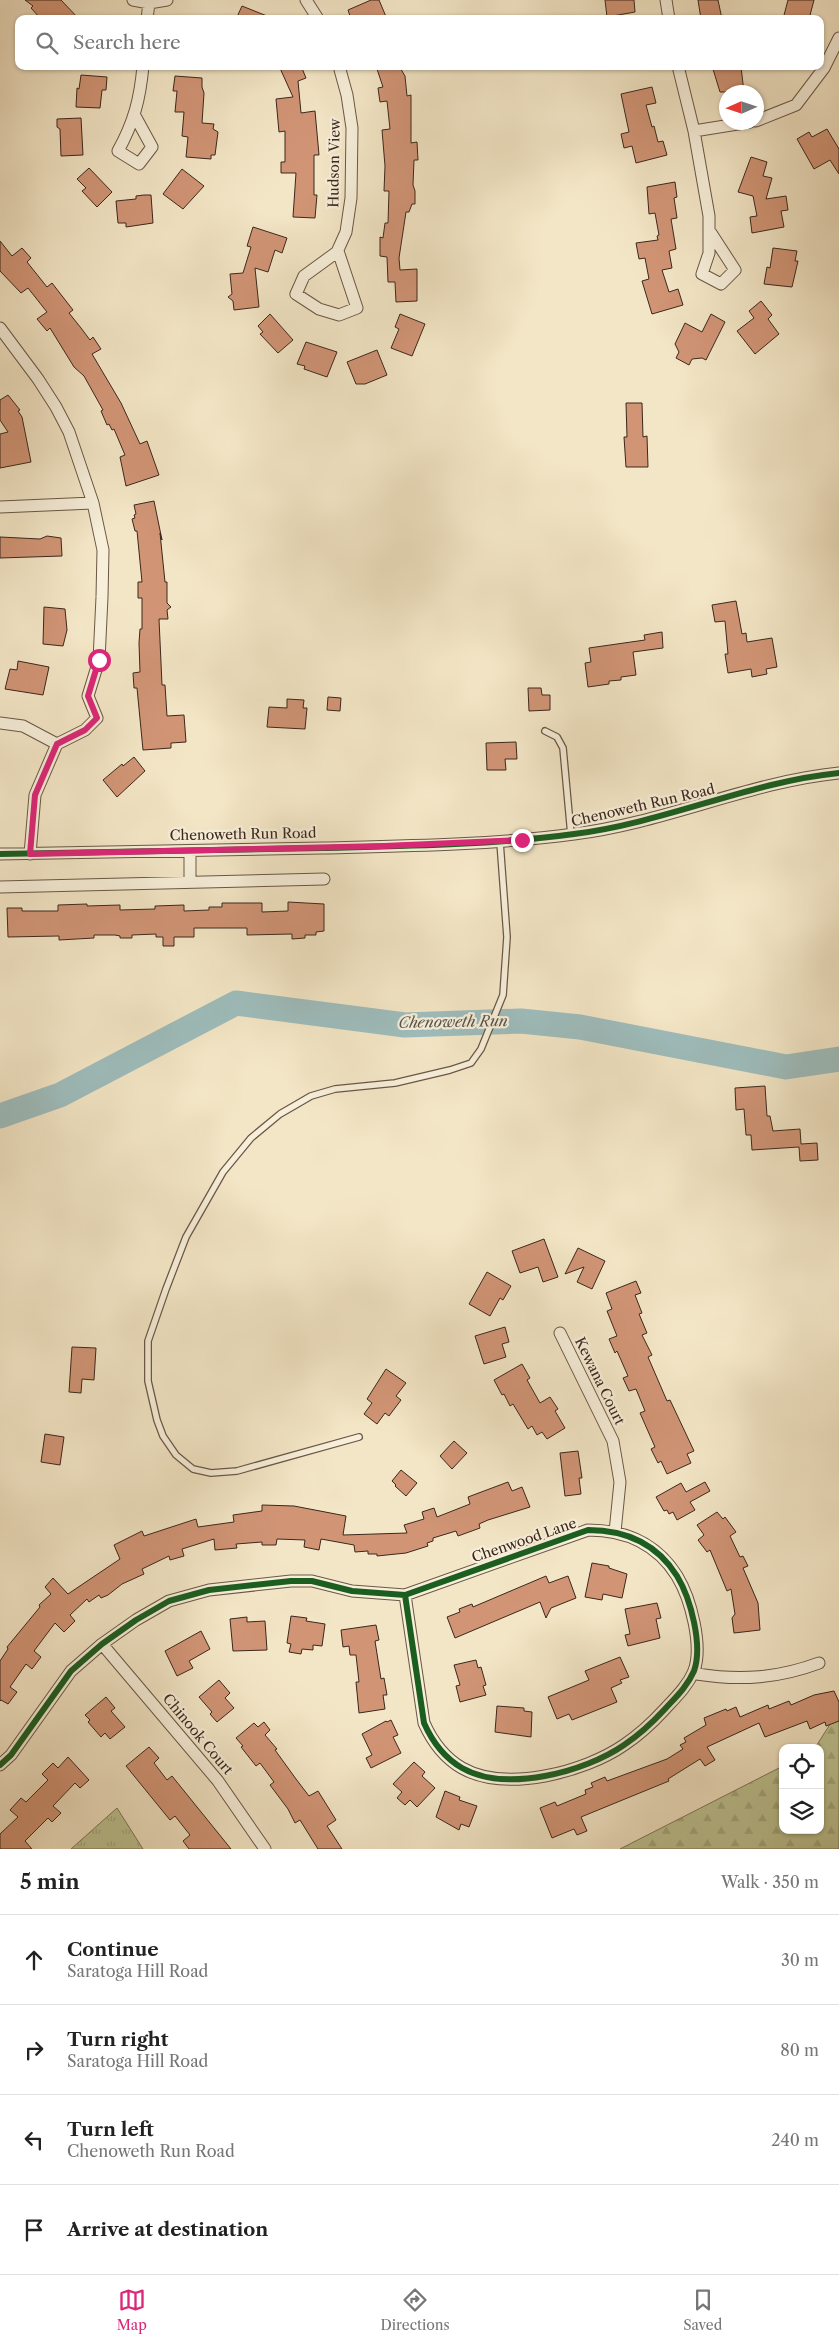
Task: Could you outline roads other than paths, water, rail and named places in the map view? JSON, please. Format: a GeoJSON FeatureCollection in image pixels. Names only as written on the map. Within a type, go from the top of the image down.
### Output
{"type":"FeatureCollection","features":[{"type":"Feature","properties":{"kind":"street"},"geometry":{"type":"LineString","coordinates":[[133,0],[149,4],[167,0]]}},
{"type":"Feature","properties":{"kind":"street"},"geometry":{"type":"LineString","coordinates":[[306,0],[315,15]]}},
{"type":"Feature","properties":{"kind":"street"},"geometry":{"type":"LineString","coordinates":[[666,0],[668,15]]}},
{"type":"Feature","properties":{"kind":"street"},"geometry":{"type":"LineString","coordinates":[[148,15],[149,4]]}},
{"type":"Feature","properties":{"kind":"street"},"geometry":{"type":"LineString","coordinates":[[824,68],[839,38]]}},
{"type":"Feature","properties":{"kind":"street"},"geometry":{"type":"LineString","coordinates":[[135,116],[152,147],[139,164],[118,151],[129,131],[140,97],[143,70]]}},
{"type":"Feature","properties":{"kind":"street","name":"Hudson View"},"geometry":{"type":"LineString","coordinates":[[338,251],[357,308],[339,315],[319,309],[296,294],[304,276],[337,252],[346,232],[351,198],[352,128],[341,70]]}},
{"type":"Feature","properties":{"kind":"street"},"geometry":{"type":"LineString","coordinates":[[679,70],[694,132],[709,216],[709,253],[702,274],[721,284],[735,270],[711,233]]}},
{"type":"Feature","properties":{"kind":"street"},"geometry":{"type":"LineString","coordinates":[[764,119],[796,105],[822,70]]}},
{"type":"Feature","properties":{"kind":"street"},"geometry":{"type":"LineString","coordinates":[[694,132],[719,128]]}},
{"type":"Feature","properties":{"kind":"street"},"geometry":{"type":"LineString","coordinates":[[0,328],[38,379],[65,424],[93,503],[103,550],[99,660],[88,696],[97,718],[85,730],[57,744],[35,795],[30,854]]}},
{"type":"Feature","properties":{"kind":"street"},"geometry":{"type":"LineString","coordinates":[[0,507],[93,503]]}},
{"type":"Feature","properties":{"kind":"street"},"geometry":{"type":"LineString","coordinates":[[0,723],[23,726],[57,744]]}},
{"type":"Feature","properties":{"kind":"street","name":"Chenoweth Run Road"},"geometry":{"type":"LineString","coordinates":[[0,854],[190,851],[500,842],[572,834],[628,824],[762,788],[839,773]]}},
{"type":"Feature","properties":{"kind":"street"},"geometry":{"type":"LineString","coordinates":[[190,851],[190,882]]}},
{"type":"Feature","properties":{"kind":"street"},"geometry":{"type":"LineString","coordinates":[[0,887],[324,880]]}},
{"type":"Feature","properties":{"kind":"street","name":"Kewana Court"},"geometry":{"type":"LineString","coordinates":[[560,1333],[613,1441],[620,1482],[615,1532]]}},
{"type":"Feature","properties":{"kind":"street","name":"Chenwood Lane"},"geometry":{"type":"LineString","coordinates":[[0,1765],[11,1755],[71,1671],[102,1644],[136,1620],[169,1601],[209,1590],[291,1581],[312,1581],[352,1591],[405,1595],[588,1530],[615,1532],[633,1537],[661,1555],[680,1581],[694,1624],[697,1645],[694,1670],[682,1691],[647,1727],[624,1745],[599,1760],[552,1775],[495,1778],[478,1775],[463,1769],[440,1751],[431,1738],[424,1722],[405,1595]]}},
{"type":"Feature","properties":{"kind":"street","name":"Chinook Court"},"geometry":{"type":"LineString","coordinates":[[102,1644],[218,1781],[265,1849]]}},
{"type":"Feature","properties":{"kind":"street"},"geometry":{"type":"LineString","coordinates":[[694,1670],[698,1674],[747,1679],[796,1672],[819,1662]]}},
{"type":"Feature","properties":{"kind":"lane"},"geometry":{"type":"LineString","coordinates":[[545,731],[557,737],[564,748],[572,834]]}},
{"type":"Feature","properties":{"kind":"lane"},"geometry":{"type":"LineString","coordinates":[[359,1437],[237,1471],[211,1473],[193,1469],[176,1455],[163,1436],[157,1420],[148,1381],[148,1341],[186,1237],[223,1172],[251,1138],[280,1114],[311,1096],[335,1089],[395,1083],[450,1070],[471,1062],[481,1049],[503,995],[507,937],[500,842]]}},
{"type":"Feature","properties":{"kind":"waterway","name":"Chenoweth Run"},"geometry":{"type":"LineString","coordinates":[[0,1116],[60,1095],[236,1003],[405,1025],[521,1021],[580,1027],[786,1067],[839,1059]]}}]}
